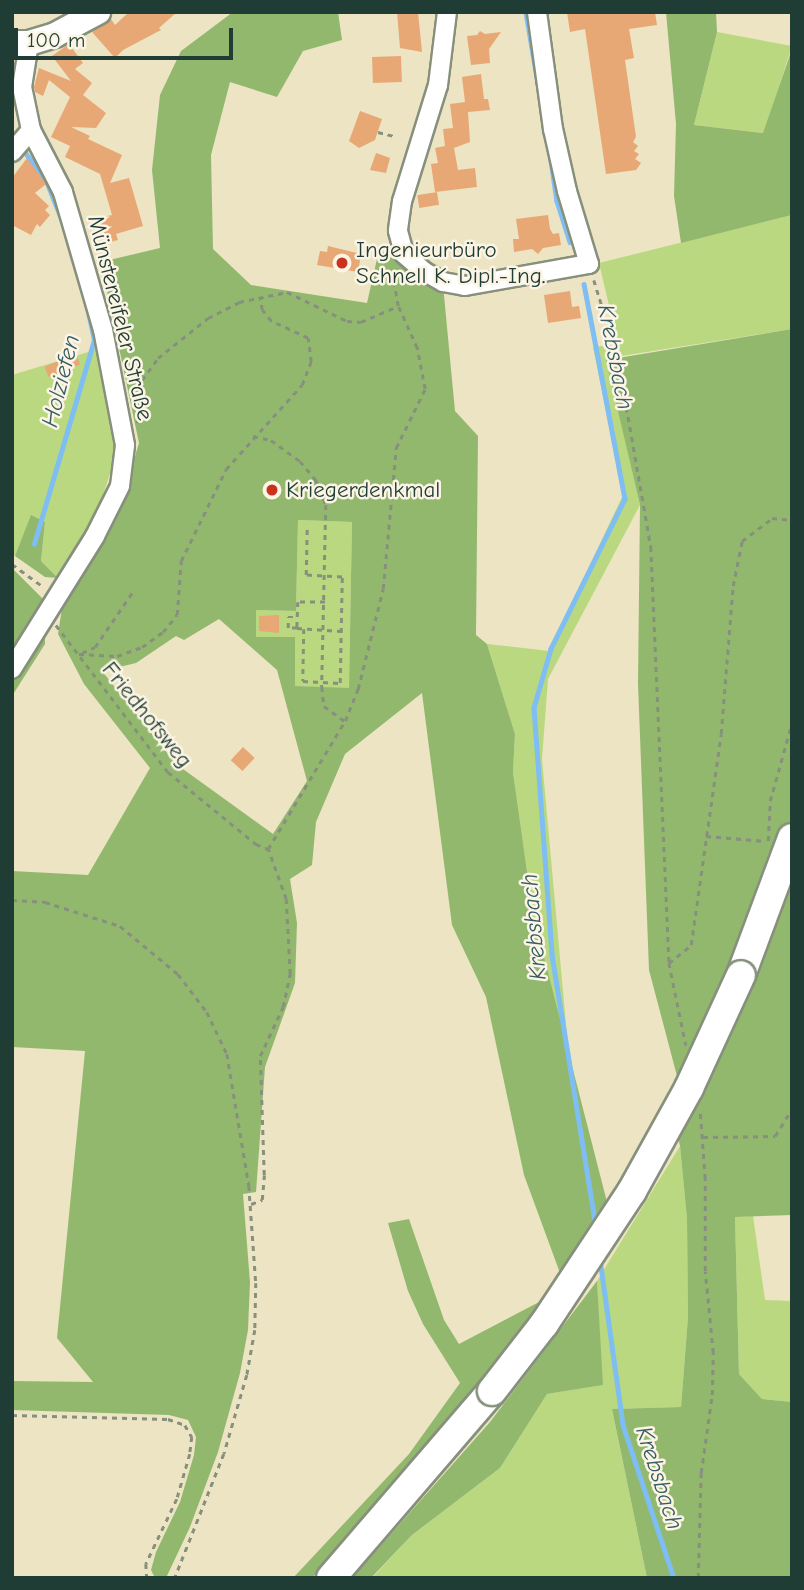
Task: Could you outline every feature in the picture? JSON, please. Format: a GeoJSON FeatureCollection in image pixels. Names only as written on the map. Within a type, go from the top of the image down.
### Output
{"type":"FeatureCollection","features":[{"type":"Feature","properties":{"kind":"main road"},"geometry":{"type":"LineString","coordinates":[[20,43],[76,27],[98,12]]}},
{"type":"Feature","properties":{"kind":"main road"},"geometry":{"type":"LineString","coordinates":[[331,1578],[492,1391],[544,1324],[632,1191],[690,1088],[741,975],[783,841]]}},
{"type":"Feature","properties":{"kind":"street"},"geometry":{"type":"LineString","coordinates":[[447,12],[438,85],[402,201],[398,231],[404,254],[443,282],[465,286],[589,264],[566,191],[553,129],[537,12]]}},
{"type":"Feature","properties":{"kind":"street","name":"Münstereifeler Straße"},"geometry":{"type":"LineString","coordinates":[[12,669],[95,536],[120,486],[125,433],[103,330],[63,192],[31,130],[22,87],[20,43]]}},
{"type":"Feature","properties":{"kind":"street"},"geometry":{"type":"LineString","coordinates":[[12,152],[31,130]]}},
{"type":"Feature","properties":{"kind":"path"},"geometry":{"type":"LineString","coordinates":[[377,132],[394,136]]}},
{"type":"Feature","properties":{"kind":"path"},"geometry":{"type":"LineString","coordinates":[[250,1205],[261,1200],[264,1175],[260,1056],[283,1007],[290,974],[286,899],[268,849],[345,721],[358,689],[383,589],[396,448],[425,389],[417,348],[398,306],[393,277],[404,254]]}},
{"type":"Feature","properties":{"kind":"path"},"geometry":{"type":"LineString","coordinates":[[589,264],[618,358],[651,547],[669,963],[688,1057]]}},
{"type":"Feature","properties":{"kind":"path"},"geometry":{"type":"LineString","coordinates":[[125,433],[141,417],[142,380],[158,358],[208,318],[239,302],[287,292],[347,321],[361,322],[398,306]]}},
{"type":"Feature","properties":{"kind":"path"},"geometry":{"type":"LineString","coordinates":[[79,654],[117,656],[142,647],[163,632],[177,615],[181,561],[226,469],[253,436],[302,385],[311,362],[308,338],[271,321],[262,310],[260,297]]}},
{"type":"Feature","properties":{"kind":"path"},"geometry":{"type":"LineString","coordinates":[[253,436],[271,440],[300,461],[316,480],[326,505],[322,682],[324,706],[345,721]]}},
{"type":"Feature","properties":{"kind":"path"},"geometry":{"type":"LineString","coordinates":[[669,963],[691,945],[721,734],[733,586],[742,541],[772,518],[792,520]]}},
{"type":"Feature","properties":{"kind":"path"},"geometry":{"type":"LineString","coordinates":[[304,629],[303,681],[340,683],[342,577],[306,575],[307,529]]}},
{"type":"Feature","properties":{"kind":"path"},"geometry":{"type":"LineString","coordinates":[[12,564],[58,597]]}},
{"type":"Feature","properties":{"kind":"path"},"geometry":{"type":"LineString","coordinates":[[79,654],[95,647],[134,590]]}},
{"type":"Feature","properties":{"kind":"path"},"geometry":{"type":"LineString","coordinates":[[297,628],[298,602],[325,602]]}},
{"type":"Feature","properties":{"kind":"path","name":"Friedhofsweg"},"geometry":{"type":"LineString","coordinates":[[47,613],[168,772],[256,844],[268,849]]}},
{"type":"Feature","properties":{"kind":"path"},"geometry":{"type":"LineString","coordinates":[[298,617],[288,617],[288,628],[341,631]]}},
{"type":"Feature","properties":{"kind":"path"},"geometry":{"type":"LineString","coordinates":[[706,836],[783,841],[769,802],[792,722]]}},
{"type":"Feature","properties":{"kind":"path"},"geometry":{"type":"LineString","coordinates":[[12,900],[45,902],[120,926],[178,974],[207,1012],[227,1054],[250,1205],[256,1283],[255,1330],[247,1375],[224,1454],[175,1578]]}},
{"type":"Feature","properties":{"kind":"path"},"geometry":{"type":"LineString","coordinates":[[698,1578],[701,1473],[712,1385],[705,1271],[703,1137],[699,1102]]}},
{"type":"Feature","properties":{"kind":"path"},"geometry":{"type":"LineString","coordinates":[[703,1137],[775,1136],[792,1109]]}},
{"type":"Feature","properties":{"kind":"path"},"geometry":{"type":"LineString","coordinates":[[12,1415],[167,1419],[185,1425],[192,1437],[190,1454],[177,1499],[146,1564],[147,1578]]}},
{"type":"Feature","properties":{"kind":"green space"},"geometry":{"type":"Polygon","coordinates":[[[233,12],[338,12],[342,40],[303,51],[277,97],[230,82],[211,155],[213,249],[251,285],[367,303],[379,250],[443,285],[455,411],[478,436],[476,635],[487,644],[515,734],[513,772],[533,914],[607,1202],[560,1273],[524,1175],[486,997],[452,925],[422,693],[345,754],[316,822],[312,865],[290,879],[297,923],[295,983],[265,1067],[256,1192],[243,1194],[250,1282],[248,1330],[240,1373],[218,1452],[190,1527],[166,1578],[155,1578],[151,1570],[156,1552],[180,1502],[194,1455],[196,1437],[188,1420],[169,1415],[12,1410],[12,1381],[93,1382],[57,1338],[85,1051],[12,1047],[12,871],[88,875],[150,768],[84,684],[58,634],[63,602],[117,515],[139,443],[101,262],[160,248],[152,170],[160,95],[181,51],[233,12]],[[298,520],[296,611],[256,610],[256,637],[295,637],[295,686],[349,688],[352,522],[298,520]],[[219,619],[184,640],[176,636],[136,663],[102,671],[176,764],[273,834],[307,781],[277,670],[219,619]]]}},
{"type":"Feature","properties":{"kind":"green space"},"geometry":{"type":"Polygon","coordinates":[[[666,12],[716,12],[717,32],[694,125],[763,133],[792,49],[792,215],[681,243],[674,196],[676,124],[666,12]]]}},
{"type":"Feature","properties":{"kind":"green space"},"geometry":{"type":"Polygon","coordinates":[[[717,32],[792,46],[764,133],[694,125],[717,32]]]}},
{"type":"Feature","properties":{"kind":"green space"},"geometry":{"type":"Polygon","coordinates":[[[792,215],[792,329],[621,356],[599,263],[792,215]]]}},
{"type":"Feature","properties":{"kind":"green space"},"geometry":{"type":"Polygon","coordinates":[[[792,329],[792,1215],[735,1217],[739,1374],[762,1399],[792,1402],[792,1578],[647,1578],[612,1409],[681,1407],[688,1317],[687,1219],[680,1146],[669,1099],[677,1076],[649,970],[638,684],[640,505],[606,360],[792,329]]]}},
{"type":"Feature","properties":{"kind":"green space"},"geometry":{"type":"Polygon","coordinates":[[[611,345],[614,359],[607,361],[640,505],[548,679],[542,759],[569,1058],[533,914],[513,772],[515,734],[487,644],[549,651],[623,495],[593,347],[611,345]]]}},
{"type":"Feature","properties":{"kind":"green space"},"geometry":{"type":"Polygon","coordinates":[[[98,349],[117,452],[97,513],[58,578],[41,561],[45,522],[32,516],[15,556],[12,554],[12,375],[98,349]]]}},
{"type":"Feature","properties":{"kind":"green space"},"geometry":{"type":"Polygon","coordinates":[[[31,515],[45,522],[41,561],[58,578],[45,577],[15,556],[31,515]]]}},
{"type":"Feature","properties":{"kind":"green space"},"geometry":{"type":"Polygon","coordinates":[[[298,520],[352,522],[349,689],[294,686],[255,637],[256,610],[296,611],[298,520]]]}},
{"type":"Feature","properties":{"kind":"green space"},"geometry":{"type":"Polygon","coordinates":[[[12,568],[45,601],[45,644],[12,696],[12,568]]]}},
{"type":"Feature","properties":{"kind":"green space"},"geometry":{"type":"Polygon","coordinates":[[[680,1146],[687,1219],[688,1317],[681,1407],[612,1409],[647,1578],[372,1578],[412,1535],[500,1468],[547,1394],[602,1385],[597,1281],[680,1146]]]}},
{"type":"Feature","properties":{"kind":"green space"},"geometry":{"type":"Polygon","coordinates":[[[753,1216],[765,1300],[792,1301],[792,1402],[762,1399],[739,1374],[735,1217],[753,1216]]]}},
{"type":"Feature","properties":{"kind":"green space"},"geometry":{"type":"Polygon","coordinates":[[[409,1219],[444,1320],[459,1344],[543,1300],[474,1390],[312,1578],[293,1578],[409,1454],[460,1383],[423,1324],[408,1291],[388,1223],[409,1219]]]}},
{"type":"Feature","properties":{"kind":"green space"},"geometry":{"type":"Polygon","coordinates":[[[597,1281],[603,1385],[547,1394],[500,1468],[412,1535],[371,1578],[352,1578],[490,1422],[597,1281]]]}},
{"type":"Feature","properties":{"kind":"building"},"geometry":{"type":"Polygon","coordinates":[[[129,12],[177,12],[159,28],[161,30],[123,50],[115,58],[92,32],[111,19],[115,25],[129,12]]]}},
{"type":"Feature","properties":{"kind":"building"},"geometry":{"type":"Polygon","coordinates":[[[397,12],[418,12],[422,52],[400,48],[397,12]]]}},
{"type":"Feature","properties":{"kind":"building"},"geometry":{"type":"Polygon","coordinates":[[[567,12],[655,12],[657,25],[629,29],[634,58],[625,60],[636,137],[633,142],[638,146],[634,151],[639,154],[635,159],[641,163],[636,170],[606,174],[585,29],[570,32],[567,12]]]}},
{"type":"Feature","properties":{"kind":"building"},"geometry":{"type":"Polygon","coordinates":[[[480,31],[485,34],[501,32],[489,49],[490,63],[471,65],[467,36],[477,35],[480,31]]]}},
{"type":"Feature","properties":{"kind":"building"},"geometry":{"type":"Polygon","coordinates":[[[69,44],[83,63],[75,69],[92,83],[83,95],[106,113],[96,128],[71,127],[90,136],[88,139],[122,155],[110,183],[129,178],[143,226],[116,234],[118,240],[107,243],[99,218],[112,215],[100,174],[65,157],[70,146],[51,137],[70,97],[49,80],[43,96],[35,92],[34,87],[39,68],[71,81],[52,56],[69,44]]]}},
{"type":"Feature","properties":{"kind":"building"},"geometry":{"type":"Polygon","coordinates":[[[401,56],[402,82],[373,83],[372,57],[401,56]]]}},
{"type":"Feature","properties":{"kind":"building"},"geometry":{"type":"Polygon","coordinates":[[[481,74],[484,99],[488,99],[490,110],[468,112],[470,142],[454,148],[458,170],[475,168],[477,187],[435,192],[431,164],[438,163],[435,148],[445,146],[443,129],[453,128],[450,104],[465,102],[462,77],[481,74]]]}},
{"type":"Feature","properties":{"kind":"building"},"geometry":{"type":"Polygon","coordinates":[[[360,111],[382,119],[375,140],[359,148],[349,141],[360,111]]]}},
{"type":"Feature","properties":{"kind":"building"},"geometry":{"type":"Polygon","coordinates":[[[376,153],[390,158],[386,173],[370,170],[376,153]]]}},
{"type":"Feature","properties":{"kind":"building"},"geometry":{"type":"Polygon","coordinates":[[[27,158],[46,184],[35,193],[49,206],[45,210],[50,215],[40,227],[37,224],[31,235],[12,225],[12,178],[27,158]]]}},
{"type":"Feature","properties":{"kind":"building"},"geometry":{"type":"Polygon","coordinates":[[[437,192],[439,205],[419,208],[417,195],[437,192]]]}},
{"type":"Feature","properties":{"kind":"building"},"geometry":{"type":"Polygon","coordinates":[[[548,215],[550,229],[553,234],[559,233],[561,245],[543,248],[538,254],[532,249],[514,252],[513,239],[519,239],[516,219],[548,215]]]}},
{"type":"Feature","properties":{"kind":"building"},"geometry":{"type":"Polygon","coordinates":[[[328,246],[361,254],[358,272],[317,265],[320,251],[327,252],[328,246]]]}},
{"type":"Feature","properties":{"kind":"building"},"geometry":{"type":"Polygon","coordinates":[[[570,291],[572,307],[579,306],[581,318],[548,323],[544,295],[570,291]]]}},
{"type":"Feature","properties":{"kind":"building"},"geometry":{"type":"Polygon","coordinates":[[[76,354],[80,364],[49,377],[44,367],[76,354]]]}},
{"type":"Feature","properties":{"kind":"building"},"geometry":{"type":"Polygon","coordinates":[[[279,615],[279,633],[259,631],[259,616],[279,615]]]}},
{"type":"Feature","properties":{"kind":"building"},"geometry":{"type":"Polygon","coordinates":[[[243,747],[255,758],[242,771],[231,760],[243,747]]]}},
{"type":"Feature","properties":{"kind":"waterway","name":"Krebsbach"},"geometry":{"type":"LineString","coordinates":[[526,12],[538,84]]}},
{"type":"Feature","properties":{"kind":"waterway","name":"Krebsbach"},"geometry":{"type":"LineString","coordinates":[[549,147],[557,201],[570,242]]}},
{"type":"Feature","properties":{"kind":"waterway","name":"Holziefen"},"geometry":{"type":"LineString","coordinates":[[25,152],[47,182],[62,220]]}},
{"type":"Feature","properties":{"kind":"waterway","name":"Krebsbach"},"geometry":{"type":"LineString","coordinates":[[584,284],[625,499],[551,649],[534,708],[552,955],[596,1227]]}},
{"type":"Feature","properties":{"kind":"waterway","name":"Holziefen"},"geometry":{"type":"LineString","coordinates":[[34,544],[94,340],[86,302]]}},
{"type":"Feature","properties":{"kind":"waterway","name":"Krebsbach"},"geometry":{"type":"LineString","coordinates":[[600,1259],[623,1425],[674,1578]]}},
{"type":"Feature","properties":{"kind":"place","name":"Ingenieurbüro Schnell K. Dipl.-Ing."},"geometry":{"type":"Point","coordinates":[342,263]}},
{"type":"Feature","properties":{"kind":"place","name":"Kriegerdenkmal"},"geometry":{"type":"Point","coordinates":[272,490]}}]}
